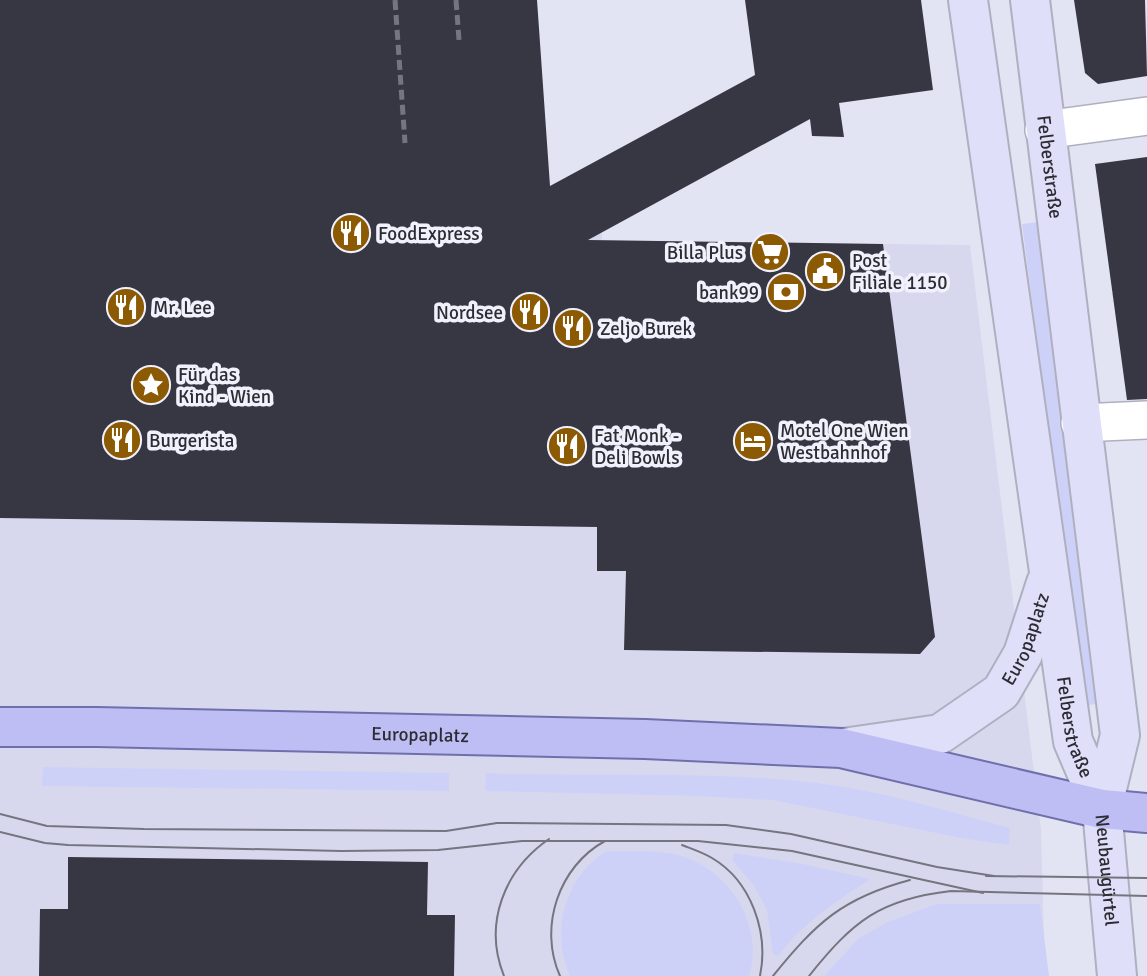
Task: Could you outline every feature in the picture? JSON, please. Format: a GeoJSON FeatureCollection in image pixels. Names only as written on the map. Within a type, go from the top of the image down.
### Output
{"type":"FeatureCollection","features":[{"type":"Feature","properties":{"kind":"main road","name":"Felberstraße"},"geometry":{"type":"LineString","coordinates":[[968,0],[1073,741],[1102,809]]}},
{"type":"Feature","properties":{"kind":"main road","name":"Felberstraße"},"geometry":{"type":"LineString","coordinates":[[1030,0],[1120,735],[1102,809]]}},
{"type":"Feature","properties":{"kind":"main road","name":"Europaplatz"},"geometry":{"type":"LineString","coordinates":[[841,748],[940,734],[1001,692],[1023,654],[1048,577]]}},
{"type":"Feature","properties":{"kind":"main road","name":"Europaplatz"},"geometry":{"type":"LineString","coordinates":[[0,727],[645,738],[841,748],[1102,809]]}},
{"type":"Feature","properties":{"kind":"main road","name":"Neubaugürtel"},"geometry":{"type":"LineString","coordinates":[[1117,976],[1102,809],[1147,813]]}},
{"type":"Feature","properties":{"kind":"street"},"geometry":{"type":"LineString","coordinates":[[1044,131],[1147,116]]}},
{"type":"Feature","properties":{"kind":"street"},"geometry":{"type":"LineString","coordinates":[[1080,423],[1147,420]]}},
{"type":"Feature","properties":{"kind":"shaded area"},"geometry":{"type":"Polygon","coordinates":[[[602,220],[602,240],[970,245],[1041,830],[1045,976],[0,976],[0,222],[602,220]]]}},
{"type":"Feature","properties":{"kind":"shaded area"},"geometry":{"type":"Polygon","coordinates":[[[1038,222],[1100,703],[1084,706],[1022,224],[1038,222]]]}},
{"type":"Feature","properties":{"kind":"shaded area"},"geometry":{"type":"Polygon","coordinates":[[[43,767],[449,773],[449,791],[42,786],[43,767]]]}},
{"type":"Feature","properties":{"kind":"shaded area"},"geometry":{"type":"Polygon","coordinates":[[[486,773],[693,775],[817,783],[890,796],[1010,828],[1009,845],[961,838],[773,800],[485,791],[486,773]]]}},
{"type":"Feature","properties":{"kind":"shaded area"},"geometry":{"type":"Polygon","coordinates":[[[607,851],[673,854],[699,863],[715,874],[729,887],[747,920],[753,957],[749,976],[570,976],[561,941],[565,906],[581,874],[607,851]]]}},
{"type":"Feature","properties":{"kind":"shaded area"},"geometry":{"type":"Polygon","coordinates":[[[734,853],[803,864],[870,879],[809,923],[778,956],[773,954],[767,910],[753,884],[732,860],[734,853]]]}},
{"type":"Feature","properties":{"kind":"shaded area"},"geometry":{"type":"Polygon","coordinates":[[[936,904],[1040,904],[1049,976],[824,976],[859,938],[888,922],[936,904]]]}},
{"type":"Feature","properties":{"kind":"building"},"geometry":{"type":"Polygon","coordinates":[[[0,0],[537,0],[550,186],[755,75],[745,0],[921,0],[933,90],[839,103],[844,137],[812,136],[810,119],[588,240],[883,244],[935,637],[920,654],[624,650],[626,571],[597,571],[597,527],[0,518],[0,0]]]}},
{"type":"Feature","properties":{"kind":"building"},"geometry":{"type":"Polygon","coordinates":[[[1074,0],[1145,0],[1147,76],[1098,84],[1085,73],[1074,0]]]}},
{"type":"Feature","properties":{"kind":"building"},"geometry":{"type":"Polygon","coordinates":[[[1147,157],[1147,399],[1127,400],[1095,164],[1147,157]]]}},
{"type":"Feature","properties":{"kind":"building"},"geometry":{"type":"Polygon","coordinates":[[[68,857],[428,862],[427,915],[455,915],[454,976],[39,976],[40,909],[68,909],[68,857]]]}},
{"type":"Feature","properties":{"kind":"tram line"},"geometry":{"type":"LineString","coordinates":[[0,814],[47,826],[144,829],[446,831],[497,823],[726,825],[791,834],[937,867],[994,876]]}},
{"type":"Feature","properties":{"kind":"tram line"},"geometry":{"type":"LineString","coordinates":[[0,832],[45,843],[68,845],[341,851],[438,850],[522,841],[698,841],[792,851],[983,893]]}},
{"type":"Feature","properties":{"kind":"tram line"},"geometry":{"type":"LineString","coordinates":[[504,976],[496,937],[502,900],[509,882],[520,866],[549,839]]}},
{"type":"Feature","properties":{"kind":"tram line"},"geometry":{"type":"LineString","coordinates":[[560,976],[551,938],[552,918],[557,900],[575,866],[605,841]]}},
{"type":"Feature","properties":{"kind":"tram line"},"geometry":{"type":"LineString","coordinates":[[682,845],[708,856],[726,868],[747,894],[754,909],[762,942],[760,976]]}},
{"type":"Feature","properties":{"kind":"tram line"},"geometry":{"type":"LineString","coordinates":[[986,876],[1147,878]]}},
{"type":"Feature","properties":{"kind":"tram line"},"geometry":{"type":"LineString","coordinates":[[773,976],[803,941],[832,915],[866,895],[910,880]]}},
{"type":"Feature","properties":{"kind":"tram line"},"geometry":{"type":"LineString","coordinates":[[809,976],[840,941],[870,916],[886,907],[926,895],[951,891],[1147,896]]}},
{"type":"Feature","properties":{"kind":"railway"},"geometry":{"type":"LineString","coordinates":[[395,0],[405,143]]}},
{"type":"Feature","properties":{"kind":"railway"},"geometry":{"type":"LineString","coordinates":[[456,0],[459,40]]}},
{"type":"Feature","properties":{"kind":"place","name":"FoodExpress"},"geometry":{"type":"Point","coordinates":[351,233]}},
{"type":"Feature","properties":{"kind":"place","name":"Billa Plus"},"geometry":{"type":"Point","coordinates":[770,252]}},
{"type":"Feature","properties":{"kind":"place","name":"Post Filiale 1150"},"geometry":{"type":"Point","coordinates":[825,271]}},
{"type":"Feature","properties":{"kind":"place","name":"bank99"},"geometry":{"type":"Point","coordinates":[786,292]}},
{"type":"Feature","properties":{"kind":"place","name":"Mr. Lee"},"geometry":{"type":"Point","coordinates":[126,307]}},
{"type":"Feature","properties":{"kind":"place","name":"Nordsee"},"geometry":{"type":"Point","coordinates":[530,312]}},
{"type":"Feature","properties":{"kind":"place","name":"Zeljo Burek"},"geometry":{"type":"Point","coordinates":[573,328]}},
{"type":"Feature","properties":{"kind":"place","name":"Für das Kind - Wien"},"geometry":{"type":"Point","coordinates":[151,385]}},
{"type":"Feature","properties":{"kind":"place","name":"Burgerista"},"geometry":{"type":"Point","coordinates":[122,440]}},
{"type":"Feature","properties":{"kind":"place","name":"Motel One Wien Westbahnhof"},"geometry":{"type":"Point","coordinates":[753,441]}},
{"type":"Feature","properties":{"kind":"place","name":"Fat Monk - Deli Bowls"},"geometry":{"type":"Point","coordinates":[567,446]}}]}
